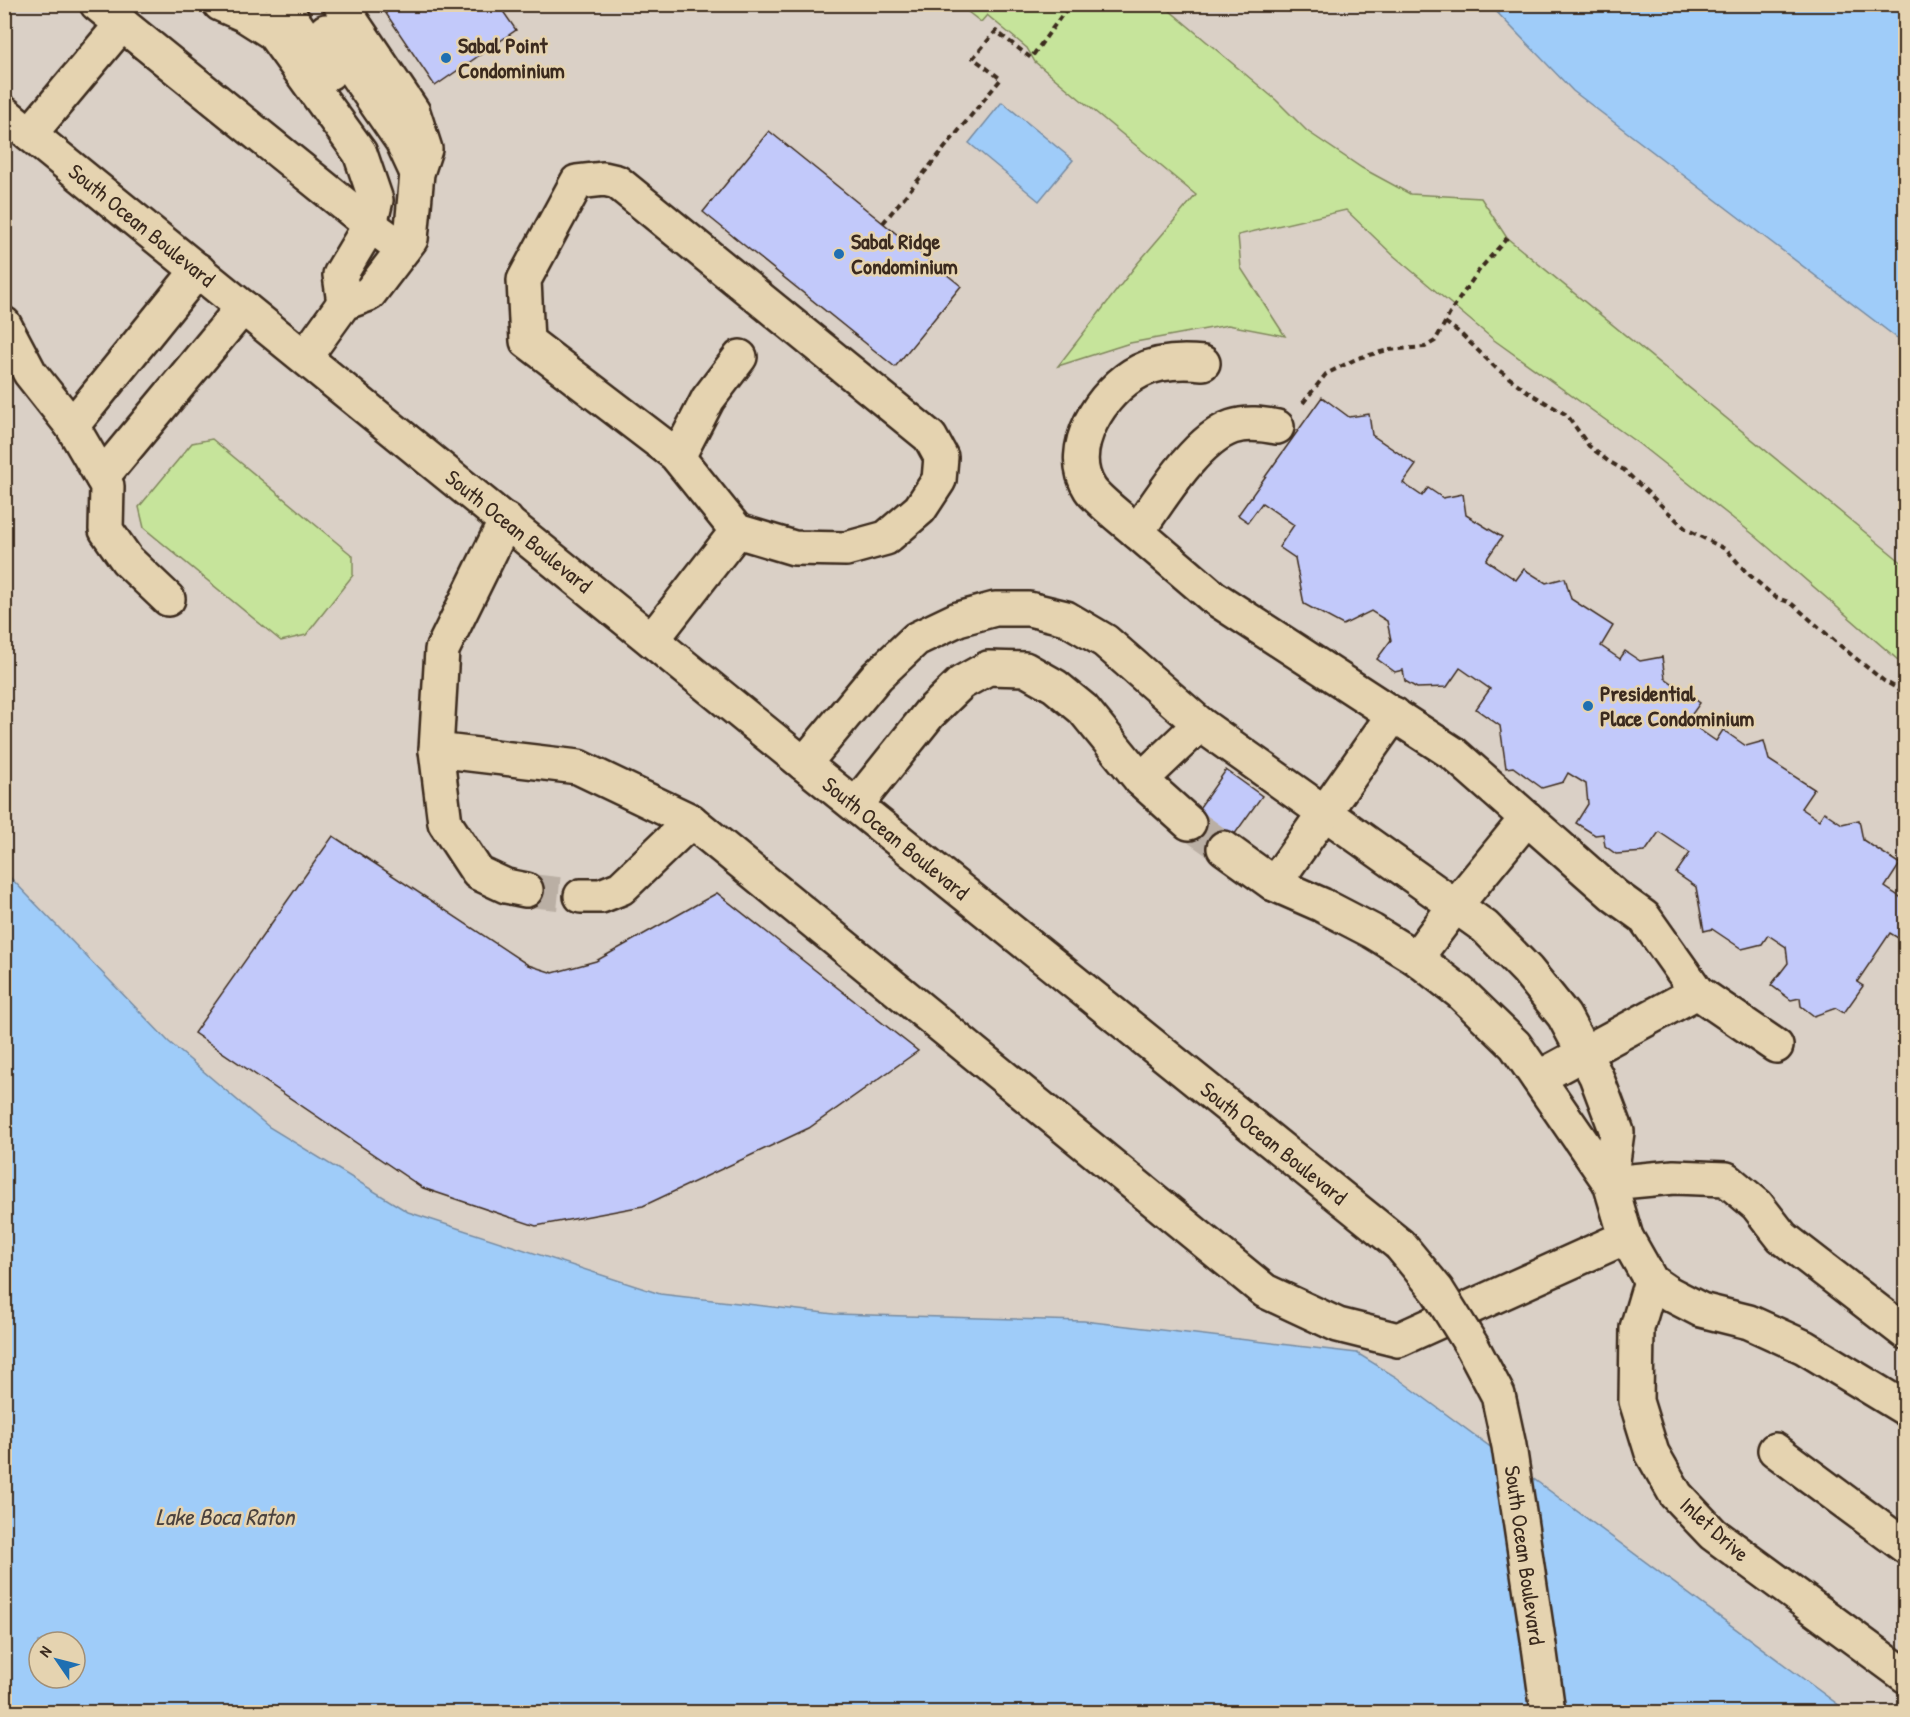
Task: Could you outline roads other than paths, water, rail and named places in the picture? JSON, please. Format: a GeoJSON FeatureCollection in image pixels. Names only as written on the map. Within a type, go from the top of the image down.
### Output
{"type":"FeatureCollection","features":[{"type":"Feature","properties":{"kind":"main road"},"geometry":{"type":"LineString","coordinates":[[305,357],[344,303],[369,294],[411,239],[417,173],[425,149],[413,112],[340,4]]}},
{"type":"Feature","properties":{"kind":"main road"},"geometry":{"type":"LineString","coordinates":[[222,5],[243,14],[288,14],[402,141],[417,173]]}},
{"type":"Feature","properties":{"kind":"main road"},"geometry":{"type":"LineString","coordinates":[[30,134],[110,14],[373,212],[403,249]]}},
{"type":"Feature","properties":{"kind":"main road"},"geometry":{"type":"LineString","coordinates":[[288,14],[360,153],[373,212],[340,274],[344,303]]}},
{"type":"Feature","properties":{"kind":"main road","name":"South Ocean Boulevard"},"geometry":{"type":"LineString","coordinates":[[4,113],[1400,1245],[1437,1290],[1472,1346],[1498,1395],[1511,1457],[1548,1713]]}},
{"type":"Feature","properties":{"kind":"main road"},"geometry":{"type":"LineString","coordinates":[[604,179],[616,182],[930,437],[941,457],[939,480],[920,510],[886,538],[846,549],[794,548],[737,531],[678,457],[527,341],[524,280],[577,182],[604,179]]}},
{"type":"Feature","properties":{"kind":"main road"},"geometry":{"type":"LineString","coordinates":[[72,426],[198,270]]}},
{"type":"Feature","properties":{"kind":"main road"},"geometry":{"type":"LineString","coordinates":[[102,477],[243,307]]}},
{"type":"Feature","properties":{"kind":"main road"},"geometry":{"type":"LineString","coordinates":[[4,324],[30,373],[72,426],[107,486],[106,530],[127,560],[168,598]]}},
{"type":"Feature","properties":{"kind":"main road"},"geometry":{"type":"LineString","coordinates":[[678,457],[708,399],[740,357]]}},
{"type":"Feature","properties":{"kind":"main road"},"geometry":{"type":"LineString","coordinates":[[1203,363],[1185,361],[1140,371],[1116,387],[1095,414],[1083,440],[1082,470],[1090,490],[1213,597],[1454,754],[1615,896],[1644,917],[1697,992],[1776,1046]]}},
{"type":"Feature","properties":{"kind":"main road"},"geometry":{"type":"LineString","coordinates":[[1137,532],[1186,464],[1209,440],[1231,427],[1254,423],[1277,427]]}},
{"type":"Feature","properties":{"kind":"main road"},"geometry":{"type":"LineString","coordinates":[[506,520],[442,650],[436,750],[445,823],[478,873],[506,886],[526,890]]}},
{"type":"Feature","properties":{"kind":"main road"},"geometry":{"type":"LineString","coordinates":[[652,640],[737,531]]}},
{"type":"Feature","properties":{"kind":"main road"},"geometry":{"type":"LineString","coordinates":[[804,764],[877,676],[916,639],[958,619],[995,609],[1029,609],[1066,618],[1105,641],[1200,724],[1485,927],[1527,970],[1564,1017],[1596,1076],[1617,1132],[1610,1183]]}},
{"type":"Feature","properties":{"kind":"main road"},"geometry":{"type":"LineString","coordinates":[[856,805],[929,714],[961,683],[988,668],[1025,669],[1055,686],[1083,709],[1141,780],[1188,823]]}},
{"type":"Feature","properties":{"kind":"main road"},"geometry":{"type":"LineString","coordinates":[[1274,884],[1394,714]]}},
{"type":"Feature","properties":{"kind":"main road"},"geometry":{"type":"LineString","coordinates":[[1141,780],[1200,724]]}},
{"type":"Feature","properties":{"kind":"main road"},"geometry":{"type":"LineString","coordinates":[[436,750],[578,767],[690,821],[1265,1291],[1338,1325],[1398,1340],[1626,1237]]}},
{"type":"Feature","properties":{"kind":"main road"},"geometry":{"type":"LineString","coordinates":[[1416,958],[1527,818]]}},
{"type":"Feature","properties":{"kind":"main road"},"geometry":{"type":"LineString","coordinates":[[581,896],[601,896],[621,888],[690,821]]}},
{"type":"Feature","properties":{"kind":"main road"},"geometry":{"type":"LineString","coordinates":[[1224,848],[1274,884],[1322,905],[1372,931],[1416,958],[1461,993],[1515,1046],[1610,1183],[1626,1237],[1652,1281],[1670,1294],[1701,1310],[1749,1322],[1804,1347],[1905,1409]]}},
{"type":"Feature","properties":{"kind":"main road"},"geometry":{"type":"LineString","coordinates":[[1538,1078],[1697,992]]}},
{"type":"Feature","properties":{"kind":"main road"},"geometry":{"type":"LineString","coordinates":[[1610,1183],[1674,1177],[1726,1179],[1757,1205],[1782,1237],[1905,1333]]}},
{"type":"Feature","properties":{"kind":"main road","name":"Inlet Drive"},"geometry":{"type":"LineString","coordinates":[[1652,1281],[1637,1328],[1636,1401],[1652,1453],[1676,1495],[1713,1534],[1905,1676]]}},
{"type":"Feature","properties":{"kind":"main road"},"geometry":{"type":"LineString","coordinates":[[1775,1450],[1905,1547]]}},
{"type":"Feature","properties":{"kind":"water"},"geometry":{"type":"Polygon","coordinates":[[[1490,5],[1905,5],[1905,344],[1573,91],[1490,5]]]}},
{"type":"Feature","properties":{"kind":"water"},"geometry":{"type":"Polygon","coordinates":[[[1002,102],[1073,160],[1039,201],[969,143],[1002,102]]]}},
{"type":"Feature","properties":{"kind":"water","name":"Lake Boca Raton"},"geometry":{"type":"Polygon","coordinates":[[[4,871],[169,1042],[269,1127],[408,1212],[660,1294],[834,1314],[1084,1321],[1357,1353],[1396,1377],[1848,1712],[5,1712],[4,871]]]}},
{"type":"Feature","properties":{"kind":"tunnel"},"geometry":{"type":"LineString","coordinates":[[1189,823],[1224,848]]}},
{"type":"Feature","properties":{"kind":"tunnel"},"geometry":{"type":"LineString","coordinates":[[526,890],[581,896]]}},
{"type":"Feature","properties":{"kind":"place","name":"Sabal Point Condominium"},"geometry":{"type":"Point","coordinates":[446,58]}},
{"type":"Feature","properties":{"kind":"place","name":"Sabal Ridge Condominium"},"geometry":{"type":"Point","coordinates":[839,254]}},
{"type":"Feature","properties":{"kind":"place","name":"Presidential Place Condominium"},"geometry":{"type":"Point","coordinates":[1588,706]}}]}
